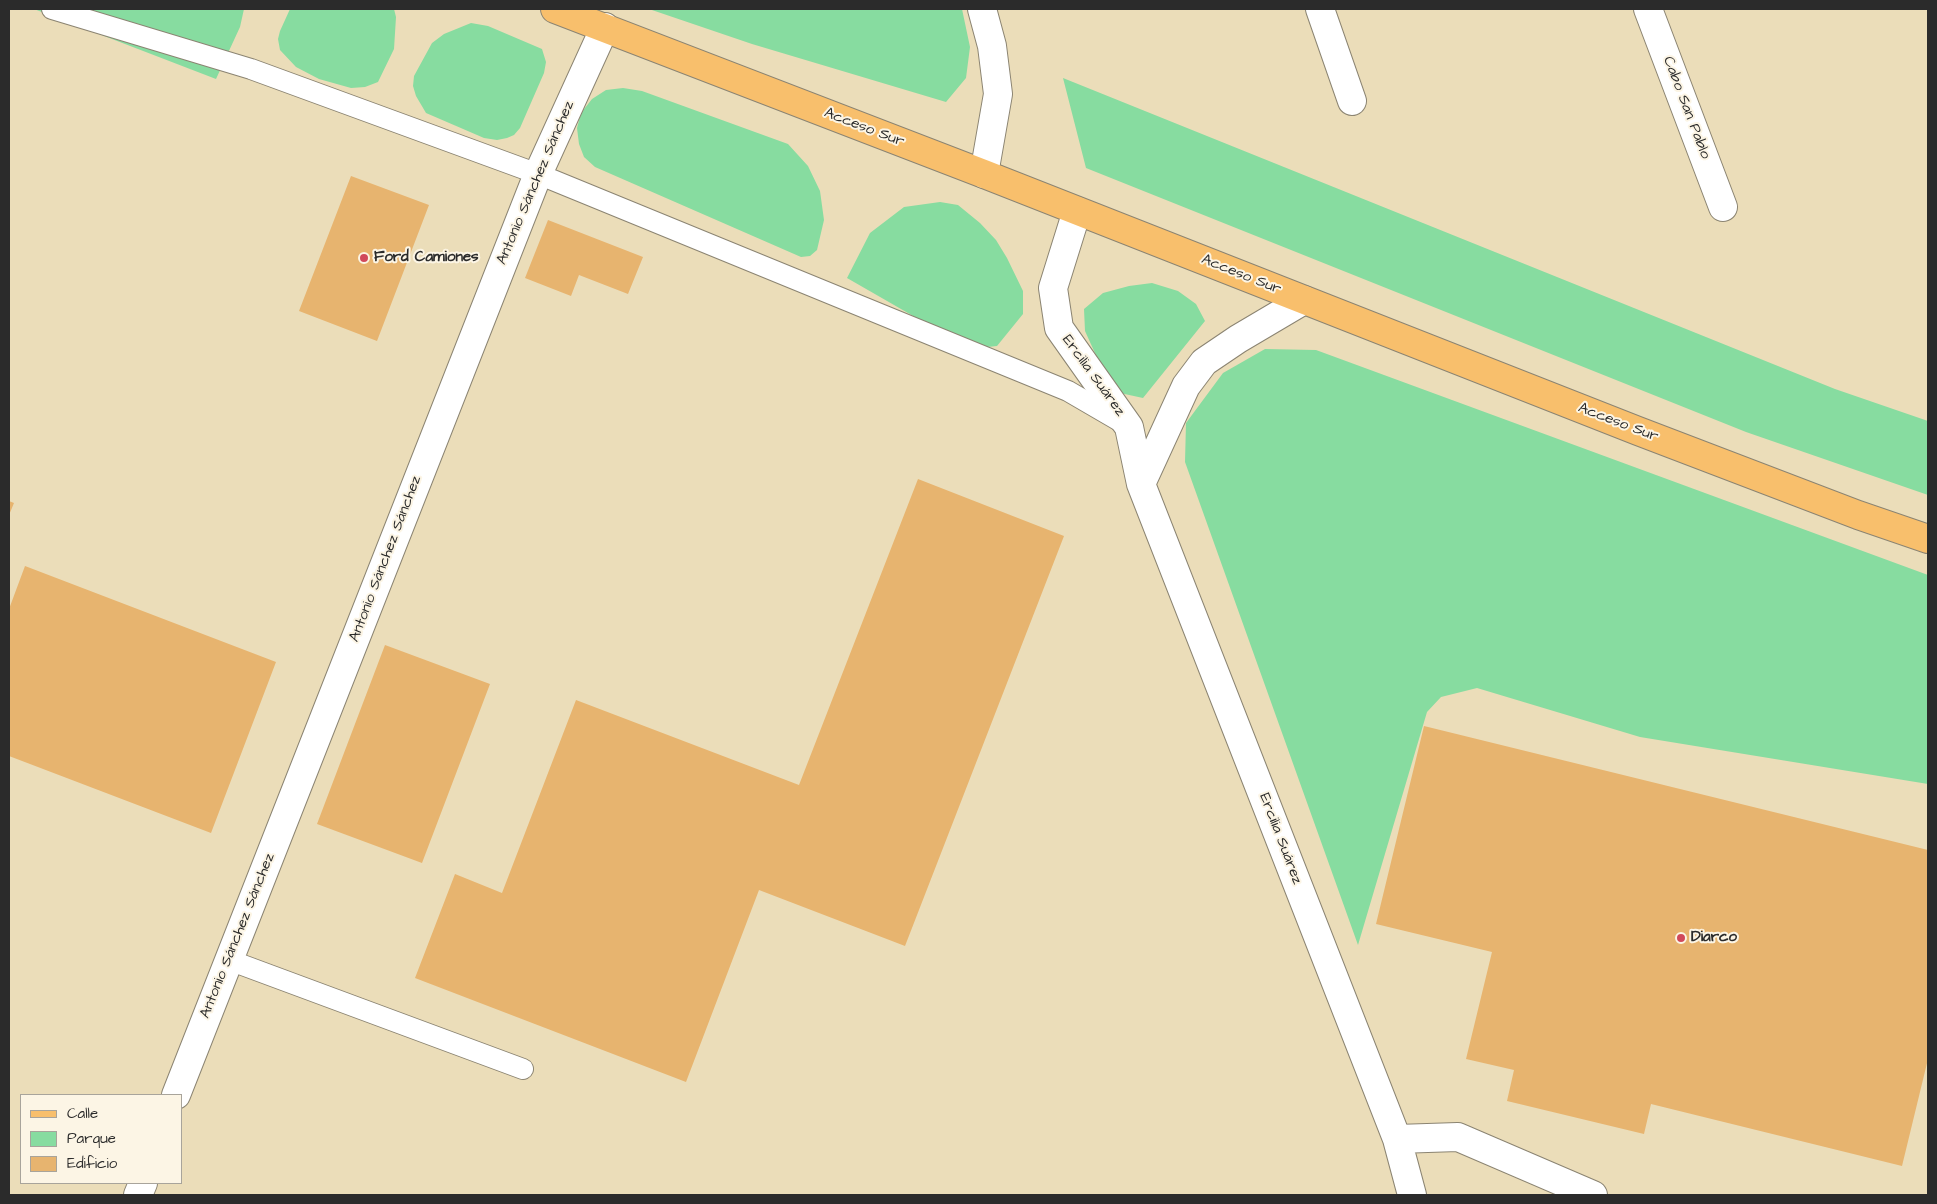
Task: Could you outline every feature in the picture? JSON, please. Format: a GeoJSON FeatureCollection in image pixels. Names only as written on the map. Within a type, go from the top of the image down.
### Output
{"type":"FeatureCollection","features":[{"type":"Feature","properties":{"kind":"main road","name":"Acceso Sur"},"geometry":{"type":"LineString","coordinates":[[554,9],[984,174],[1638,431],[1858,515],[1928,539]]}},
{"type":"Feature","properties":{"kind":"street"},"geometry":{"type":"LineString","coordinates":[[982,9],[992,46],[998,94],[984,174]]}},
{"type":"Feature","properties":{"kind":"street"},"geometry":{"type":"LineString","coordinates":[[1320,9],[1352,101]]}},
{"type":"Feature","properties":{"kind":"street","name":"Cabo San Pablo"},"geometry":{"type":"LineString","coordinates":[[1648,9],[1724,207]]}},
{"type":"Feature","properties":{"kind":"street","name":"Antonio Sánchez Sánchez"},"geometry":{"type":"LineString","coordinates":[[176,1094],[538,174],[605,27]]}},
{"type":"Feature","properties":{"kind":"street","name":"Ercilia Suárez"},"geometry":{"type":"LineString","coordinates":[[1077,211],[1052,288],[1059,328],[1129,426],[1141,484],[1397,1139],[1412,1195]]}},
{"type":"Feature","properties":{"kind":"street"},"geometry":{"type":"LineString","coordinates":[[1141,484],[1186,386],[1204,362],[1238,339],[1304,300]]}},
{"type":"Feature","properties":{"kind":"street"},"geometry":{"type":"LineString","coordinates":[[1397,1139],[1458,1137],[1593,1195]]}},
{"type":"Feature","properties":{"kind":"lane"},"geometry":{"type":"LineString","coordinates":[[52,9],[251,69],[538,174],[1068,391],[1129,426]]}},
{"type":"Feature","properties":{"kind":"lane"},"geometry":{"type":"LineString","coordinates":[[229,960],[523,1069]]}},
{"type":"Feature","properties":{"kind":"green space"},"geometry":{"type":"Polygon","coordinates":[[[34,9],[244,9],[240,27],[216,79],[34,9]]]}},
{"type":"Feature","properties":{"kind":"green space"},"geometry":{"type":"Polygon","coordinates":[[[290,9],[394,9],[396,17],[394,49],[378,82],[365,87],[351,88],[319,79],[296,67],[280,50],[278,39],[290,9]]]}},
{"type":"Feature","properties":{"kind":"green space"},"geometry":{"type":"Polygon","coordinates":[[[649,9],[962,9],[970,47],[966,78],[946,102],[752,44],[649,9]]]}},
{"type":"Feature","properties":{"kind":"green space"},"geometry":{"type":"Polygon","coordinates":[[[471,23],[488,26],[542,49],[546,62],[544,73],[520,128],[514,135],[507,138],[497,140],[484,138],[426,113],[416,96],[413,86],[414,76],[432,43],[444,34],[471,23]]]}},
{"type":"Feature","properties":{"kind":"green space"},"geometry":{"type":"Polygon","coordinates":[[[1063,78],[1835,389],[1928,421],[1928,495],[1746,432],[1086,168],[1063,78]]]}},
{"type":"Feature","properties":{"kind":"green space"},"geometry":{"type":"Polygon","coordinates":[[[623,88],[642,91],[788,144],[808,166],[820,191],[824,220],[817,250],[810,256],[801,257],[595,167],[584,157],[579,144],[577,128],[581,113],[592,99],[606,90],[623,88]]]}},
{"type":"Feature","properties":{"kind":"green space"},"geometry":{"type":"Polygon","coordinates":[[[940,202],[958,205],[980,223],[996,240],[1023,291],[1023,314],[997,346],[978,348],[955,340],[847,278],[870,233],[904,207],[940,202]]]}},
{"type":"Feature","properties":{"kind":"green space"},"geometry":{"type":"Polygon","coordinates":[[[1152,283],[1178,291],[1196,304],[1205,321],[1143,398],[1120,393],[1099,362],[1085,331],[1084,309],[1103,293],[1129,286],[1152,283]]]}},
{"type":"Feature","properties":{"kind":"green space"},"geometry":{"type":"Polygon","coordinates":[[[1265,349],[1316,350],[1928,575],[1928,784],[1640,737],[1477,688],[1441,697],[1427,712],[1358,945],[1185,462],[1186,423],[1223,373],[1265,349]]]}},
{"type":"Feature","properties":{"kind":"building","name":"Ford Camiones"},"geometry":{"type":"Polygon","coordinates":[[[351,176],[429,205],[377,341],[299,311],[351,176]]]}},
{"type":"Feature","properties":{"kind":"building"},"geometry":{"type":"Polygon","coordinates":[[[548,220],[643,257],[628,294],[579,275],[571,296],[525,278],[548,220]]]}},
{"type":"Feature","properties":{"kind":"building"},"geometry":{"type":"Polygon","coordinates":[[[918,479],[1064,536],[905,946],[759,890],[686,1082],[415,978],[455,874],[502,893],[576,700],[799,785],[918,479]]]}},
{"type":"Feature","properties":{"kind":"building"},"geometry":{"type":"Polygon","coordinates":[[[9,501],[14,503],[9,515],[9,501]]]}},
{"type":"Feature","properties":{"kind":"building"},"geometry":{"type":"Polygon","coordinates":[[[25,566],[276,662],[211,833],[9,756],[9,609],[25,566]]]}},
{"type":"Feature","properties":{"kind":"building"},"geometry":{"type":"Polygon","coordinates":[[[385,645],[490,684],[422,863],[317,824],[385,645]]]}},
{"type":"Feature","properties":{"kind":"building","name":"Diarco"},"geometry":{"type":"Polygon","coordinates":[[[1424,726],[1928,850],[1928,1059],[1902,1166],[1651,1104],[1644,1134],[1507,1101],[1514,1070],[1466,1059],[1492,952],[1376,924],[1424,726]]]}},
{"type":"Feature","properties":{"kind":"place","name":"Ford Camiones"},"geometry":{"type":"Point","coordinates":[364,258]}},
{"type":"Feature","properties":{"kind":"place","name":"Diarco"},"geometry":{"type":"Point","coordinates":[1681,938]}}]}
